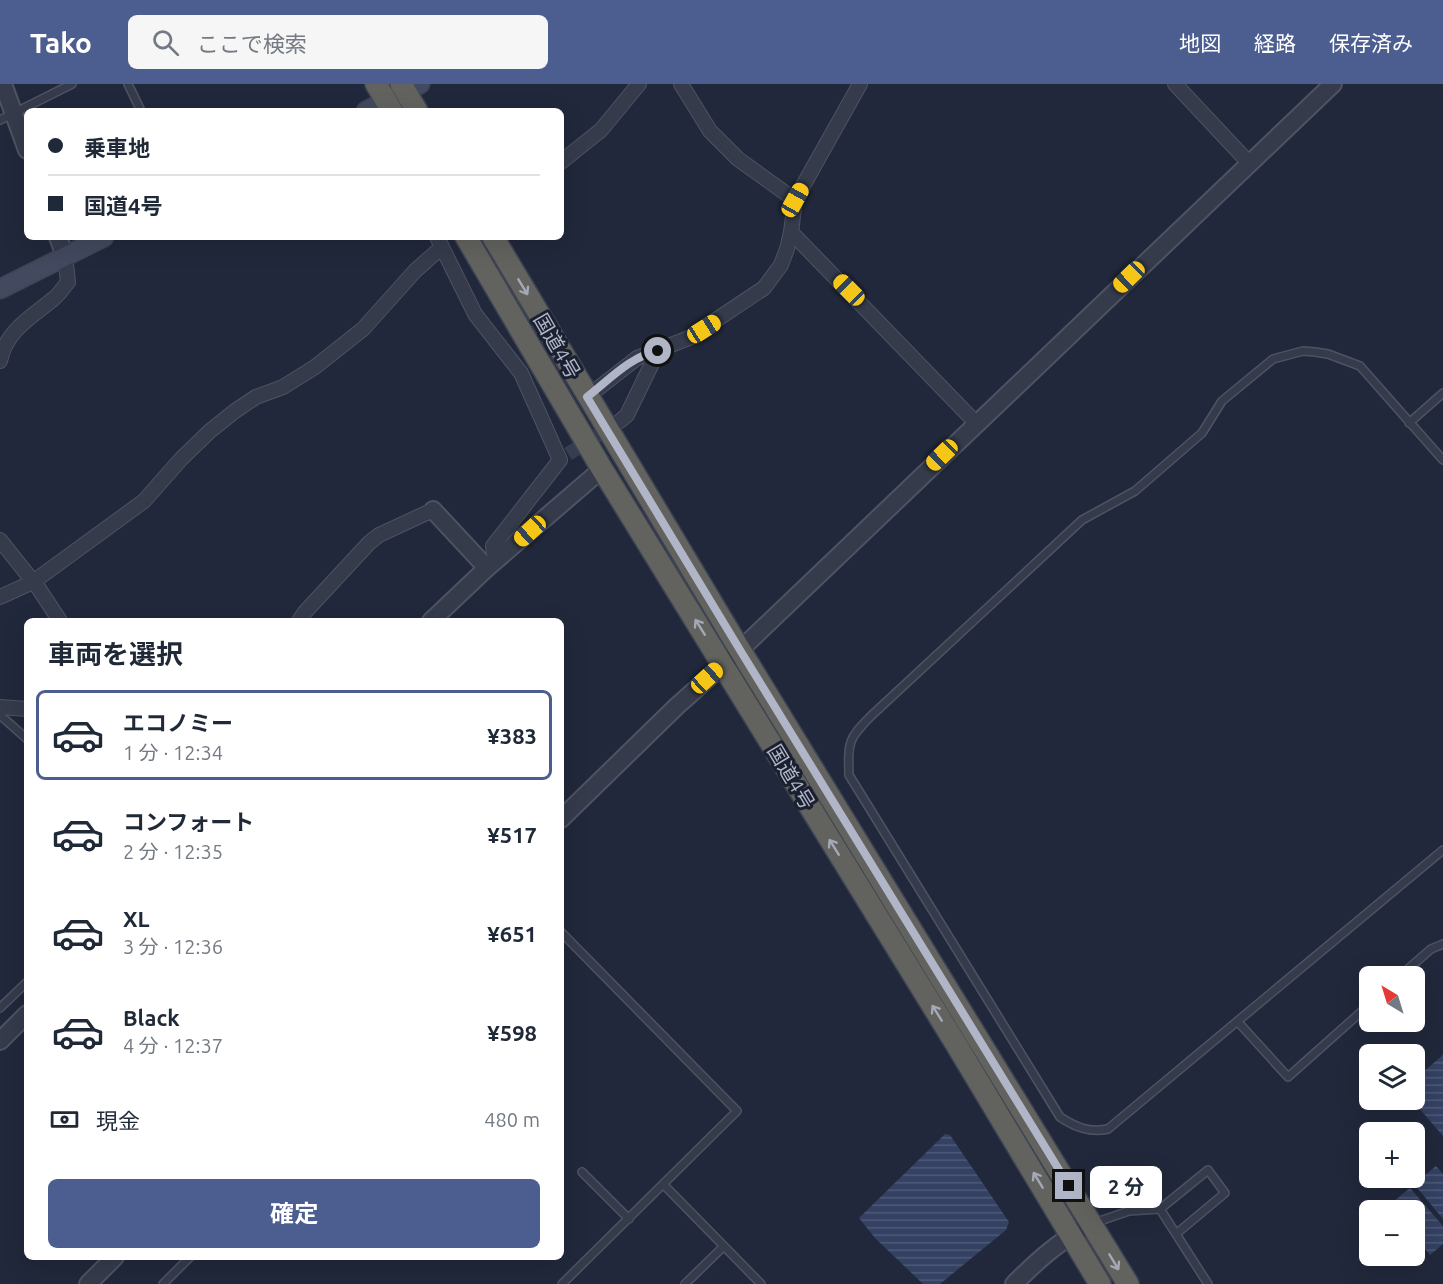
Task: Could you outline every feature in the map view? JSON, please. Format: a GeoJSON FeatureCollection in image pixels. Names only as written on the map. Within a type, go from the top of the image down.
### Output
{"type":"FeatureCollection","features":[{"type":"Feature","properties":{"kind":"highway"},"geometry":{"type":"LineString","coordinates":[[397,92],[414,108]]}},
{"type":"Feature","properties":{"kind":"highway","name":"国道4号"},"geometry":{"type":"LineString","coordinates":[[468,240],[602,469],[956,1044],[1100,1284]]}},
{"type":"Feature","properties":{"kind":"highway","name":"国道4号"},"geometry":{"type":"LineString","coordinates":[[494,240],[740,650],[1128,1284]]}},
{"type":"Feature","properties":{"kind":"main road"},"geometry":{"type":"LineString","coordinates":[[371,108],[397,92]]}},
{"type":"Feature","properties":{"kind":"main road"},"geometry":{"type":"LineString","coordinates":[[0,289],[98,240]]}},
{"type":"Feature","properties":{"kind":"street"},"geometry":{"type":"LineString","coordinates":[[3,84],[7,117],[24,145]]}},
{"type":"Feature","properties":{"kind":"street"},"geometry":{"type":"LineString","coordinates":[[564,160],[601,130],[639,84]]}},
{"type":"Feature","properties":{"kind":"street"},"geometry":{"type":"LineString","coordinates":[[681,84],[710,131],[738,159],[795,200]]}},
{"type":"Feature","properties":{"kind":"street"},"geometry":{"type":"LineString","coordinates":[[587,397],[637,358],[689,338],[718,321],[764,288],[781,265],[791,232],[795,200],[860,84]]}},
{"type":"Feature","properties":{"kind":"street"},"geometry":{"type":"LineString","coordinates":[[1175,84],[1249,163]]}},
{"type":"Feature","properties":{"kind":"street"},"geometry":{"type":"LineString","coordinates":[[564,816],[677,706],[740,650],[1333,84]]}},
{"type":"Feature","properties":{"kind":"street"},"geometry":{"type":"LineString","coordinates":[[791,232],[976,423]]}},
{"type":"Feature","properties":{"kind":"street"},"geometry":{"type":"LineString","coordinates":[[0,361],[7,341],[18,327],[30,315],[54,299],[68,282],[65,256],[59,240]]}},
{"type":"Feature","properties":{"kind":"street"},"geometry":{"type":"LineString","coordinates":[[0,597],[33,582],[144,501],[181,459],[235,411],[256,397],[300,378],[363,329],[439,242],[475,314],[521,373],[564,457],[494,546],[491,565]]}},
{"type":"Feature","properties":{"kind":"street"},"geometry":{"type":"LineString","coordinates":[[620,421],[627,415],[658,351]]}},
{"type":"Feature","properties":{"kind":"street"},"geometry":{"type":"LineString","coordinates":[[434,618],[491,565],[602,469]]}},
{"type":"Feature","properties":{"kind":"street"},"geometry":{"type":"LineString","coordinates":[[301,618],[369,543],[379,535],[433,510],[491,565]]}},
{"type":"Feature","properties":{"kind":"street"},"geometry":{"type":"LineString","coordinates":[[0,540],[58,618]]}},
{"type":"Feature","properties":{"kind":"street"},"geometry":{"type":"LineString","coordinates":[[0,707],[24,709]]}},
{"type":"Feature","properties":{"kind":"street"},"geometry":{"type":"LineString","coordinates":[[0,1041],[24,1017]]}},
{"type":"Feature","properties":{"kind":"street"},"geometry":{"type":"LineString","coordinates":[[1014,1284],[1044,1255],[1070,1235],[1092,1224]]}},
{"type":"Feature","properties":{"kind":"street"},"geometry":{"type":"LineString","coordinates":[[88,1284],[112,1260]]}},
{"type":"Feature","properties":{"kind":"lane"},"geometry":{"type":"LineString","coordinates":[[25,108],[72,84]]}},
{"type":"Feature","properties":{"kind":"lane"},"geometry":{"type":"LineString","coordinates":[[128,84],[140,108]]}},
{"type":"Feature","properties":{"kind":"lane"},"geometry":{"type":"LineString","coordinates":[[7,117],[24,108]]}},
{"type":"Feature","properties":{"kind":"lane"},"geometry":{"type":"LineString","coordinates":[[1443,460],[1360,366],[1328,354],[1303,351],[1273,359],[1222,401],[1202,433],[1135,491],[1082,520],[871,716],[854,733],[850,742],[849,775],[1060,1117],[1083,1129],[1100,1131],[1108,1129],[1443,850]]}},
{"type":"Feature","properties":{"kind":"lane"},"geometry":{"type":"LineString","coordinates":[[1409,423],[1443,393]]}},
{"type":"Feature","properties":{"kind":"lane"},"geometry":{"type":"LineString","coordinates":[[0,715],[24,736]]}},
{"type":"Feature","properties":{"kind":"lane"},"geometry":{"type":"LineString","coordinates":[[562,1284],[737,1111],[564,935]]}},
{"type":"Feature","properties":{"kind":"lane"},"geometry":{"type":"LineString","coordinates":[[1411,966],[1431,949],[1443,944]]}},
{"type":"Feature","properties":{"kind":"lane"},"geometry":{"type":"LineString","coordinates":[[0,1008],[24,985]]}},
{"type":"Feature","properties":{"kind":"lane"},"geometry":{"type":"LineString","coordinates":[[1238,1022],[1288,1077],[1359,1014]]}},
{"type":"Feature","properties":{"kind":"lane"},"geometry":{"type":"LineString","coordinates":[[1092,1224],[1129,1211],[1160,1209],[1208,1170],[1225,1193],[1176,1234]]}},
{"type":"Feature","properties":{"kind":"lane"},"geometry":{"type":"LineString","coordinates":[[582,1172],[629,1219]]}},
{"type":"Feature","properties":{"kind":"lane"},"geometry":{"type":"LineString","coordinates":[[664,1185],[760,1284]]}},
{"type":"Feature","properties":{"kind":"lane"},"geometry":{"type":"LineString","coordinates":[[1160,1209],[1208,1284]]}},
{"type":"Feature","properties":{"kind":"lane"},"geometry":{"type":"LineString","coordinates":[[685,1284],[724,1246]]}},
{"type":"Feature","properties":{"kind":"lane"},"geometry":{"type":"LineString","coordinates":[[163,1284],[187,1260]]}},
{"type":"Feature","properties":{"kind":"water"},"geometry":{"type":"Polygon","coordinates":[[[1443,1055],[1443,1136],[1421,1110],[1425,1110],[1425,1070],[1443,1055]]]}},
{"type":"Feature","properties":{"kind":"water"},"geometry":{"type":"Polygon","coordinates":[[[945,1134],[950,1135],[1009,1222],[1006,1230],[940,1284],[923,1284],[875,1238],[859,1218],[945,1134]]]}},
{"type":"Feature","properties":{"kind":"water"},"geometry":{"type":"Polygon","coordinates":[[[1436,1166],[1443,1174],[1443,1219],[1417,1188],[1425,1188],[1425,1175],[1436,1166]]]}},
{"type":"Feature","properties":{"kind":"water"},"geometry":{"type":"Polygon","coordinates":[[[1410,1188],[1420,1200],[1395,1200],[1410,1188]]]}},
{"type":"Feature","properties":{"kind":"water"},"geometry":{"type":"Polygon","coordinates":[[[1425,1205],[1443,1226],[1443,1244],[1430,1255],[1425,1249],[1425,1205]]]}},
{"type":"Feature","properties":{"kind":"tunnel"},"geometry":{"type":"LineString","coordinates":[[568,454],[612,426]]}},
{"type":"Feature","properties":{"kind":"route"},"geometry":{"type":"LineString","coordinates":[[658,351],[637,358],[587,397],[1069,1186]]}}]}
